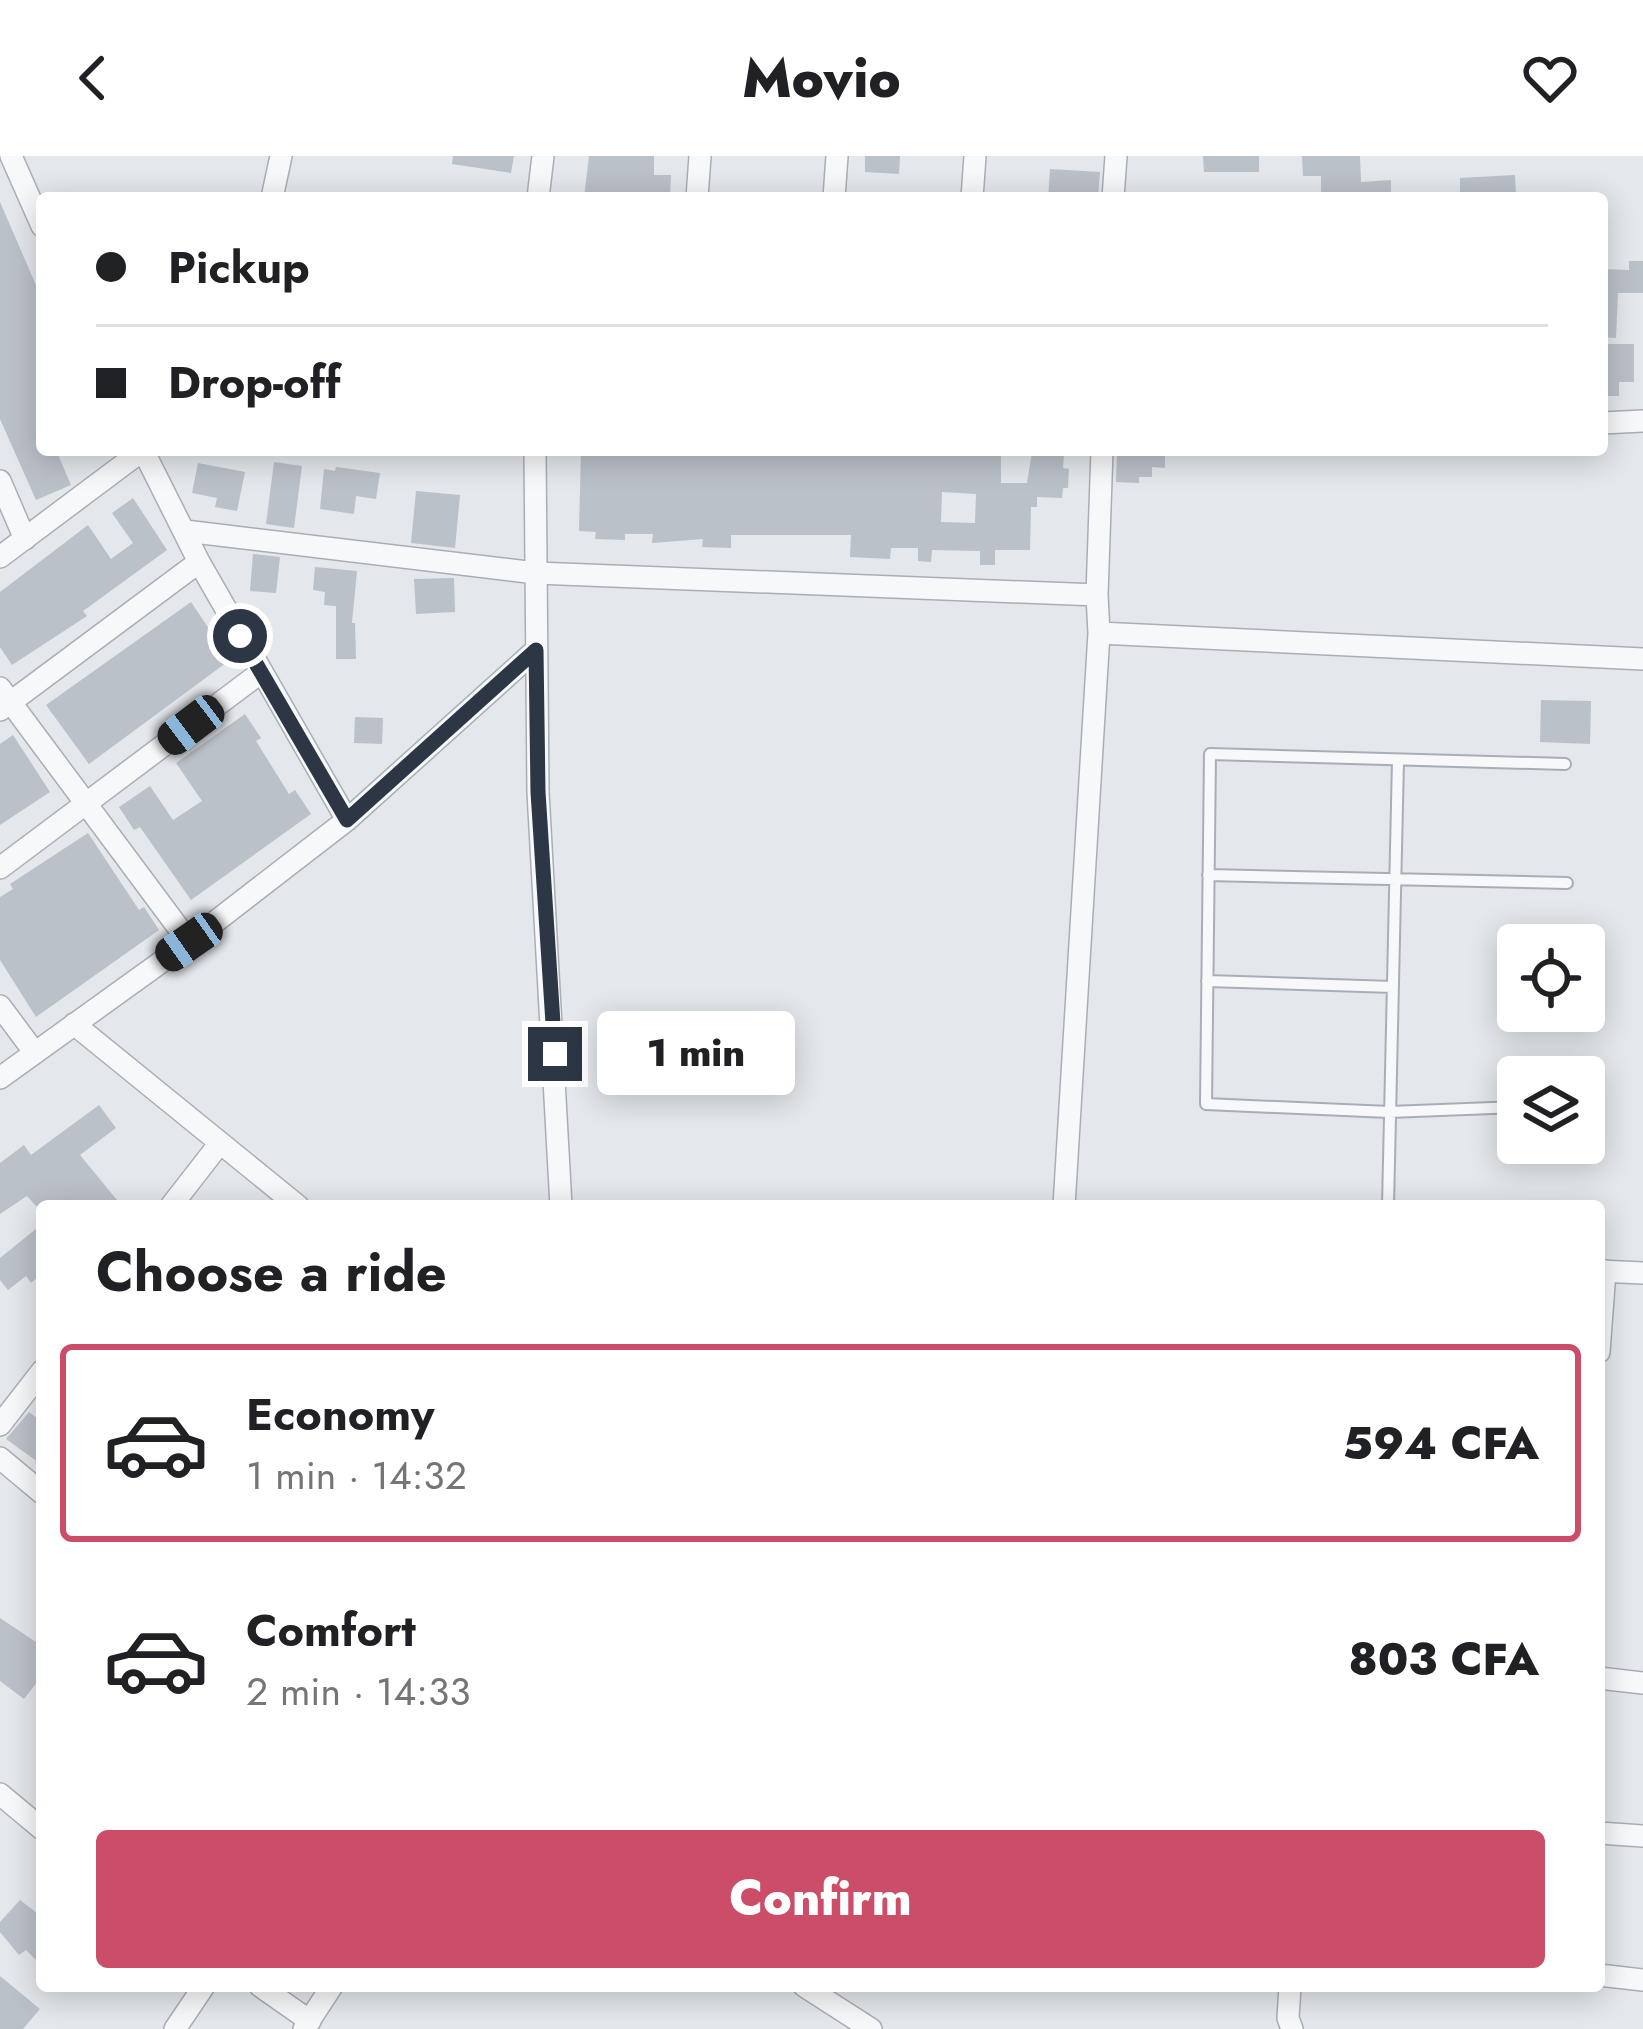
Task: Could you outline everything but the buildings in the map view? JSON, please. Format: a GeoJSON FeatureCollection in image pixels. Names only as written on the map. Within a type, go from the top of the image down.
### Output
{"type":"FeatureCollection","features":[{"type":"Feature","properties":{"kind":"street"},"geometry":{"type":"LineString","coordinates":[[11,156],[36,202]]}},
{"type":"Feature","properties":{"kind":"street"},"geometry":{"type":"LineString","coordinates":[[273,192],[281,156]]}},
{"type":"Feature","properties":{"kind":"street"},"geometry":{"type":"LineString","coordinates":[[539,192],[543,156]]}},
{"type":"Feature","properties":{"kind":"street"},"geometry":{"type":"LineString","coordinates":[[698,192],[700,156]]}},
{"type":"Feature","properties":{"kind":"street"},"geometry":{"type":"LineString","coordinates":[[834,192],[837,156]]}},
{"type":"Feature","properties":{"kind":"street"},"geometry":{"type":"LineString","coordinates":[[972,192],[975,156]]}},
{"type":"Feature","properties":{"kind":"street"},"geometry":{"type":"LineString","coordinates":[[1114,192],[1117,156]]}},
{"type":"Feature","properties":{"kind":"street"},"geometry":{"type":"LineString","coordinates":[[1608,423],[1643,422]]}},
{"type":"Feature","properties":{"kind":"street"},"geometry":{"type":"LineString","coordinates":[[0,557],[135,456]]}},
{"type":"Feature","properties":{"kind":"street"},"geometry":{"type":"LineString","coordinates":[[146,456],[260,673],[347,820]]}},
{"type":"Feature","properties":{"kind":"street"},"geometry":{"type":"LineString","coordinates":[[536,456],[538,792],[561,1200]]}},
{"type":"Feature","properties":{"kind":"street"},"geometry":{"type":"LineString","coordinates":[[1064,1200],[1099,633],[1102,456]]}},
{"type":"Feature","properties":{"kind":"street"},"geometry":{"type":"LineString","coordinates":[[0,481],[25,539]]}},
{"type":"Feature","properties":{"kind":"street"},"geometry":{"type":"LineString","coordinates":[[185,530],[536,573],[1097,595]]}},
{"type":"Feature","properties":{"kind":"street"},"geometry":{"type":"LineString","coordinates":[[189,942],[4,700],[199,562]]}},
{"type":"Feature","properties":{"kind":"street"},"geometry":{"type":"LineString","coordinates":[[1099,633],[1643,659]]}},
{"type":"Feature","properties":{"kind":"street"},"geometry":{"type":"LineString","coordinates":[[0,1078],[189,942],[347,820],[536,650]]}},
{"type":"Feature","properties":{"kind":"street"},"geometry":{"type":"LineString","coordinates":[[0,868],[260,673]]}},
{"type":"Feature","properties":{"kind":"street"},"geometry":{"type":"LineString","coordinates":[[0,1006],[35,1053]]}},
{"type":"Feature","properties":{"kind":"street"},"geometry":{"type":"LineString","coordinates":[[74,1024],[291,1200]]}},
{"type":"Feature","properties":{"kind":"street"},"geometry":{"type":"LineString","coordinates":[[176,1200],[220,1143]]}},
{"type":"Feature","properties":{"kind":"street"},"geometry":{"type":"LineString","coordinates":[[1605,1271],[1643,1273]]}},
{"type":"Feature","properties":{"kind":"street"},"geometry":{"type":"LineString","coordinates":[[0,1424],[36,1379]]}},
{"type":"Feature","properties":{"kind":"street"},"geometry":{"type":"LineString","coordinates":[[0,1458],[36,1488]]}},
{"type":"Feature","properties":{"kind":"street"},"geometry":{"type":"LineString","coordinates":[[1605,1679],[1643,1683]]}},
{"type":"Feature","properties":{"kind":"street"},"geometry":{"type":"LineString","coordinates":[[0,1794],[36,1824]]}},
{"type":"Feature","properties":{"kind":"street"},"geometry":{"type":"LineString","coordinates":[[1605,1833],[1643,1836]]}},
{"type":"Feature","properties":{"kind":"street"},"geometry":{"type":"LineString","coordinates":[[1605,1976],[1643,1980]]}},
{"type":"Feature","properties":{"kind":"street"},"geometry":{"type":"LineString","coordinates":[[175,2029],[200,1992]]}},
{"type":"Feature","properties":{"kind":"street"},"geometry":{"type":"LineString","coordinates":[[267,1992],[307,2025],[328,1992]]}},
{"type":"Feature","properties":{"kind":"street"},"geometry":{"type":"LineString","coordinates":[[814,1992],[871,2029]]}},
{"type":"Feature","properties":{"kind":"street"},"geometry":{"type":"LineString","coordinates":[[1290,1992],[1292,2029]]}},
{"type":"Feature","properties":{"kind":"street"},"geometry":{"type":"LineString","coordinates":[[829,2029],[841,2009]]}},
{"type":"Feature","properties":{"kind":"lane"},"geometry":{"type":"LineString","coordinates":[[1497,1108],[1388,1112],[1206,1104],[1210,754],[1565,764]]}},
{"type":"Feature","properties":{"kind":"lane"},"geometry":{"type":"LineString","coordinates":[[1388,1200],[1398,760]]}},
{"type":"Feature","properties":{"kind":"lane"},"geometry":{"type":"LineString","coordinates":[[1208,875],[1567,883]]}},
{"type":"Feature","properties":{"kind":"lane"},"geometry":{"type":"LineString","coordinates":[[1207,981],[1393,987]]}},
{"type":"Feature","properties":{"kind":"route"},"geometry":{"type":"LineString","coordinates":[[240,636],[347,820],[536,650],[538,792],[555,1054]]}}]}
